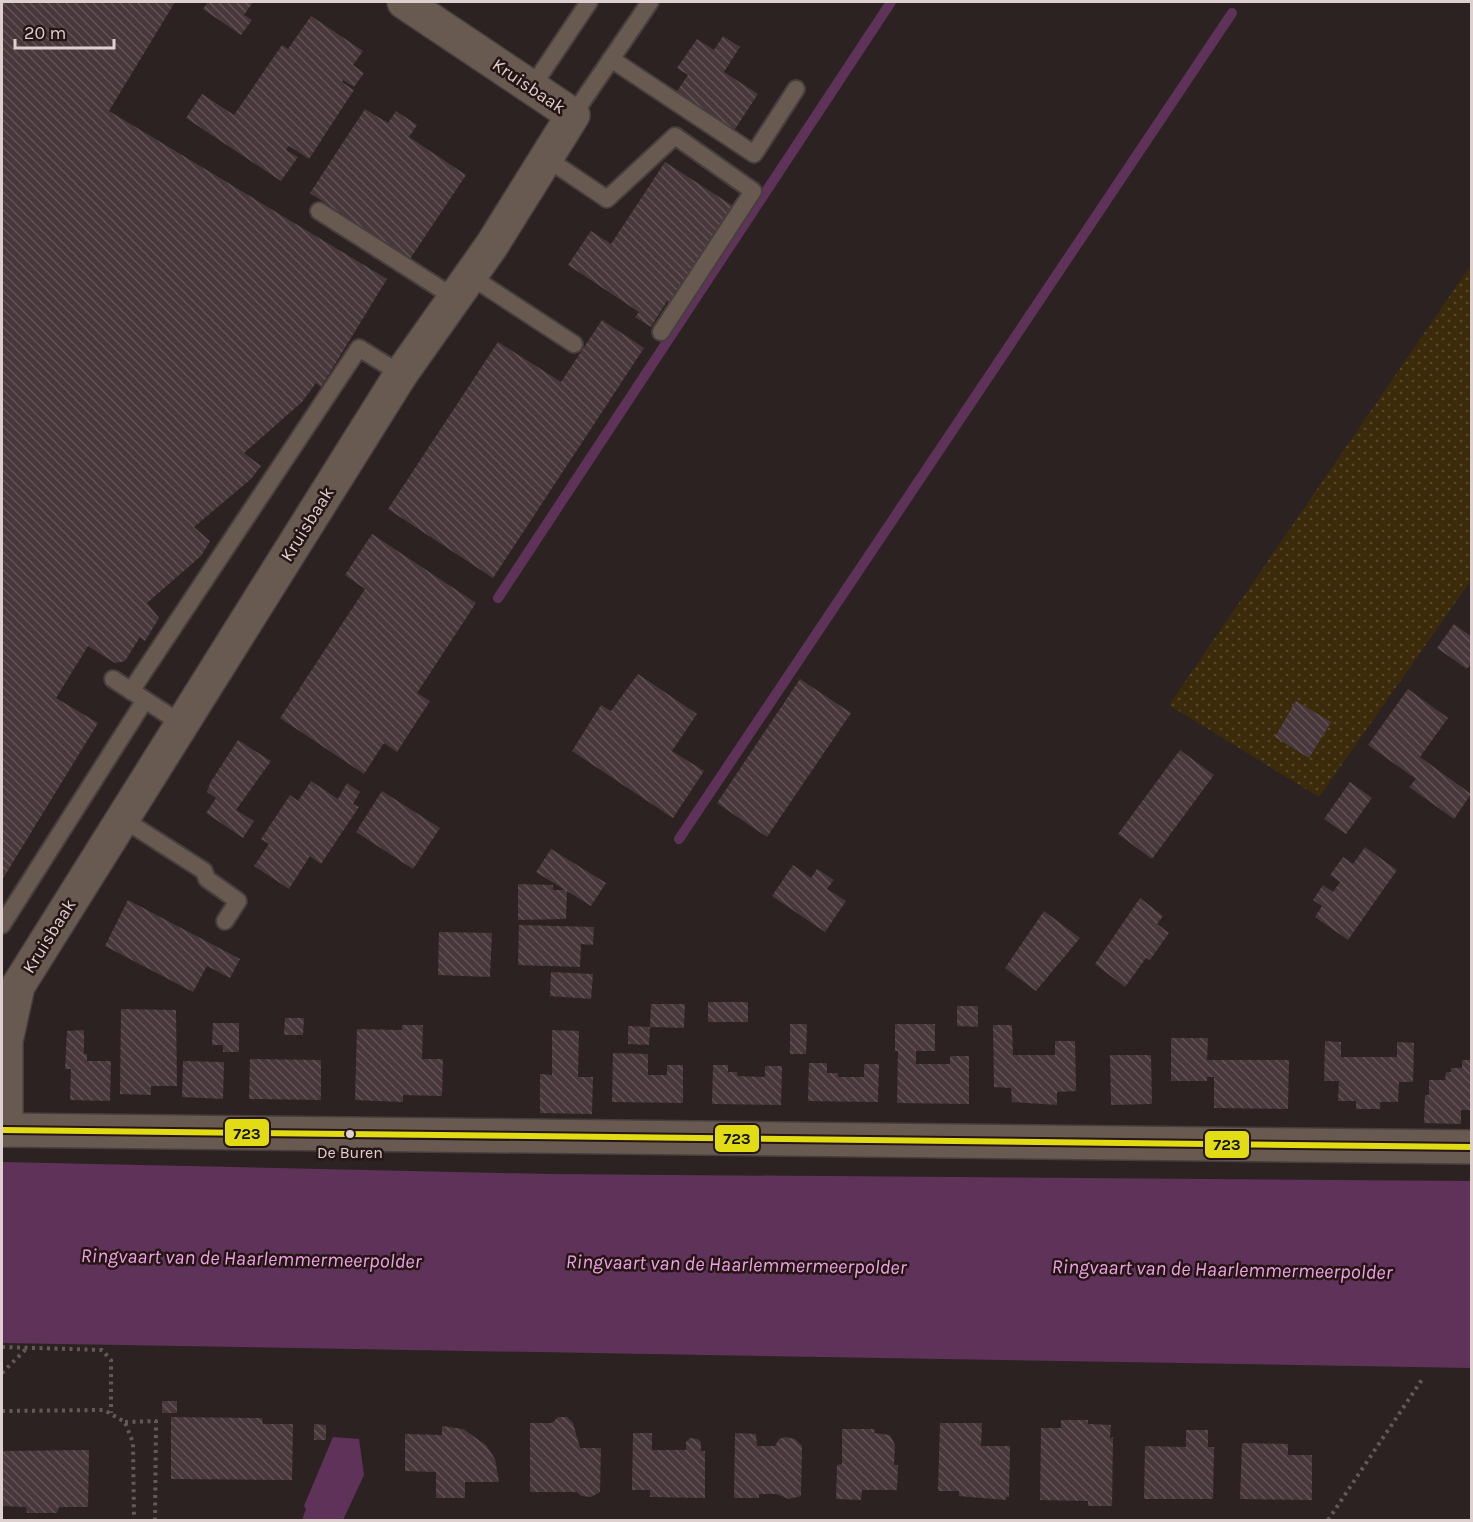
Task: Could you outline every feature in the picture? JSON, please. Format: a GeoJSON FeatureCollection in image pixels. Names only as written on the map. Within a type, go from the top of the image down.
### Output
{"type":"FeatureCollection","features":[{"type":"Feature","properties":{"kind":"street","name":"Kruisbaak"},"geometry":{"type":"LineString","coordinates":[[4,1130],[6,1041],[18,986],[401,374],[462,287],[573,115],[404,2]]}},
{"type":"Feature","properties":{"kind":"street"},"geometry":{"type":"LineString","coordinates":[[4,1130],[1472,1147]]}},
{"type":"Feature","properties":{"kind":"lane"},"geometry":{"type":"LineString","coordinates":[[532,87],[589,2]]}},
{"type":"Feature","properties":{"kind":"lane"},"geometry":{"type":"LineString","coordinates":[[573,115],[650,2]]}},
{"type":"Feature","properties":{"kind":"lane"},"geometry":{"type":"LineString","coordinates":[[611,59],[754,153],[796,89]]}},
{"type":"Feature","properties":{"kind":"lane"},"geometry":{"type":"LineString","coordinates":[[546,158],[607,199],[675,136],[753,191],[661,332]]}},
{"type":"Feature","properties":{"kind":"lane"},"geometry":{"type":"LineString","coordinates":[[319,212],[574,344]]}},
{"type":"Feature","properties":{"kind":"lane"},"geometry":{"type":"LineString","coordinates":[[2,925],[138,695],[359,348],[401,374]]}},
{"type":"Feature","properties":{"kind":"lane"},"geometry":{"type":"LineString","coordinates":[[113,679],[182,724]]}},
{"type":"Feature","properties":{"kind":"lane"},"geometry":{"type":"LineString","coordinates":[[123,819],[204,871],[207,879],[238,901],[225,921]]}},
{"type":"Feature","properties":{"kind":"path"},"geometry":{"type":"LineString","coordinates":[[2,1347],[93,1348],[108,1354],[111,1360],[111,1414]]}},
{"type":"Feature","properties":{"kind":"path"},"geometry":{"type":"LineString","coordinates":[[2,1373],[28,1348]]}},
{"type":"Feature","properties":{"kind":"path"},"geometry":{"type":"LineString","coordinates":[[1328,1521],[1423,1378]]}},
{"type":"Feature","properties":{"kind":"path"},"geometry":{"type":"LineString","coordinates":[[2,1411],[104,1410],[125,1422],[156,1421],[155,1521]]}},
{"type":"Feature","properties":{"kind":"path"},"geometry":{"type":"LineString","coordinates":[[125,1422],[133,1443],[134,1521]]}},
{"type":"Feature","properties":{"kind":"shaded area"},"geometry":{"type":"Polygon","coordinates":[[[1471,265],[1471,580],[1319,797],[1169,705],[1471,265]]]}},
{"type":"Feature","properties":{"kind":"water","name":"Ringvaart van de Haarlemmermeerpolder"},"geometry":{"type":"Polygon","coordinates":[[[2,1162],[549,1174],[1471,1181],[1471,1368],[2,1343],[2,1162]]]}},
{"type":"Feature","properties":{"kind":"water"},"geometry":{"type":"Polygon","coordinates":[[[333,1437],[359,1439],[364,1475],[343,1520],[302,1520],[306,1509],[304,1506],[333,1437]]]}},
{"type":"Feature","properties":{"kind":"building"},"geometry":{"type":"Polygon","coordinates":[[[2,2],[175,2],[109,111],[387,279],[321,387],[316,383],[302,402],[244,453],[261,466],[251,479],[194,527],[210,541],[201,556],[147,603],[159,618],[145,641],[140,637],[125,661],[115,663],[88,646],[56,698],[98,723],[2,880],[2,2]]]}},
{"type":"Feature","properties":{"kind":"building"},"geometry":{"type":"Polygon","coordinates":[[[208,2],[253,2],[244,15],[252,20],[241,35],[203,9],[208,2]]]}},
{"type":"Feature","properties":{"kind":"building"},"geometry":{"type":"Polygon","coordinates":[[[311,16],[363,51],[353,65],[364,73],[354,87],[343,80],[342,82],[354,90],[309,159],[289,146],[286,150],[298,157],[281,181],[186,118],[202,94],[234,115],[282,45],[288,49],[311,16]]]}},
{"type":"Feature","properties":{"kind":"building"},"geometry":{"type":"Polygon","coordinates":[[[723,36],[740,47],[724,72],[758,94],[733,132],[675,94],[688,75],[677,68],[697,39],[714,50],[723,36]]]}},
{"type":"Feature","properties":{"kind":"building"},"geometry":{"type":"Polygon","coordinates":[[[365,109],[388,123],[396,111],[417,125],[409,137],[466,175],[410,259],[310,193],[365,109]]]}},
{"type":"Feature","properties":{"kind":"building"},"geometry":{"type":"Polygon","coordinates":[[[665,162],[733,206],[670,303],[667,301],[651,327],[635,317],[639,312],[568,265],[591,231],[611,244],[665,162]]]}},
{"type":"Feature","properties":{"kind":"building"},"geometry":{"type":"Polygon","coordinates":[[[602,320],[644,348],[493,578],[388,509],[498,342],[561,382],[602,320]]]}},
{"type":"Feature","properties":{"kind":"building"},"geometry":{"type":"Polygon","coordinates":[[[372,534],[476,603],[417,693],[430,701],[397,752],[384,743],[364,774],[280,718],[365,589],[345,575],[372,534]]]}},
{"type":"Feature","properties":{"kind":"building"},"geometry":{"type":"Polygon","coordinates":[[[1454,624],[1472,637],[1472,662],[1467,669],[1437,648],[1454,624]]]}},
{"type":"Feature","properties":{"kind":"building"},"geometry":{"type":"Polygon","coordinates":[[[638,674],[697,714],[672,751],[704,771],[673,818],[572,751],[601,705],[611,711],[638,674]]]}},
{"type":"Feature","properties":{"kind":"building"},"geometry":{"type":"Polygon","coordinates":[[[800,679],[851,713],[767,837],[717,803],[800,679]]]}},
{"type":"Feature","properties":{"kind":"building"},"geometry":{"type":"Polygon","coordinates":[[[1408,689],[1448,718],[1420,757],[1471,794],[1454,819],[1409,787],[1416,779],[1368,745],[1408,689]]]}},
{"type":"Feature","properties":{"kind":"building"},"geometry":{"type":"Polygon","coordinates":[[[1296,701],[1331,722],[1309,758],[1275,737],[1296,701]]]}},
{"type":"Feature","properties":{"kind":"building"},"geometry":{"type":"Polygon","coordinates":[[[238,740],[271,761],[236,810],[254,821],[243,838],[206,813],[216,798],[207,792],[210,783],[238,740]]]}},
{"type":"Feature","properties":{"kind":"building"},"geometry":{"type":"Polygon","coordinates":[[[1180,750],[1214,775],[1152,859],[1118,834],[1180,750]]]}},
{"type":"Feature","properties":{"kind":"building"},"geometry":{"type":"Polygon","coordinates":[[[311,781],[338,799],[347,783],[360,792],[353,804],[359,807],[321,864],[310,856],[289,889],[254,866],[269,844],[261,839],[290,795],[298,801],[311,781]]]}},
{"type":"Feature","properties":{"kind":"building"},"geometry":{"type":"Polygon","coordinates":[[[1350,782],[1372,798],[1346,834],[1324,819],[1350,782]]]}},
{"type":"Feature","properties":{"kind":"building"},"geometry":{"type":"Polygon","coordinates":[[[382,791],[440,828],[413,869],[356,832],[382,791]]]}},
{"type":"Feature","properties":{"kind":"building"},"geometry":{"type":"Polygon","coordinates":[[[1365,847],[1397,870],[1348,940],[1315,917],[1322,906],[1313,900],[1323,885],[1333,892],[1340,882],[1330,875],[1343,857],[1353,864],[1365,847]]]}},
{"type":"Feature","properties":{"kind":"building"},"geometry":{"type":"Polygon","coordinates":[[[551,849],[606,883],[591,906],[567,891],[566,919],[518,920],[518,884],[553,885],[553,890],[565,890],[536,872],[551,849]]]}},
{"type":"Feature","properties":{"kind":"building"},"geometry":{"type":"Polygon","coordinates":[[[793,865],[811,878],[817,869],[834,880],[827,889],[846,901],[825,932],[772,896],[793,865]]]}},
{"type":"Feature","properties":{"kind":"building"},"geometry":{"type":"Polygon","coordinates":[[[1140,898],[1163,916],[1157,924],[1169,933],[1150,960],[1146,958],[1125,987],[1095,964],[1140,898]]]}},
{"type":"Feature","properties":{"kind":"building"},"geometry":{"type":"Polygon","coordinates":[[[128,900],[240,959],[230,978],[207,966],[193,992],[105,946],[128,900]]]}},
{"type":"Feature","properties":{"kind":"building"},"geometry":{"type":"Polygon","coordinates":[[[1044,911],[1080,938],[1036,991],[1005,968],[1044,911]]]}},
{"type":"Feature","properties":{"kind":"building"},"geometry":{"type":"Polygon","coordinates":[[[519,925],[594,927],[593,945],[581,944],[580,967],[518,965],[519,925]]]}},
{"type":"Feature","properties":{"kind":"building"},"geometry":{"type":"Polygon","coordinates":[[[439,932],[492,933],[490,977],[438,975],[439,932]]]}},
{"type":"Feature","properties":{"kind":"building"},"geometry":{"type":"Polygon","coordinates":[[[551,972],[593,974],[591,999],[550,996],[551,972]]]}},
{"type":"Feature","properties":{"kind":"building"},"geometry":{"type":"Polygon","coordinates":[[[708,1002],[748,1002],[748,1022],[708,1022],[708,1002]]]}},
{"type":"Feature","properties":{"kind":"building"},"geometry":{"type":"Polygon","coordinates":[[[651,1004],[685,1004],[684,1028],[650,1027],[651,1004]]]}},
{"type":"Feature","properties":{"kind":"building"},"geometry":{"type":"Polygon","coordinates":[[[957,1006],[978,1006],[978,1027],[957,1026],[957,1006]]]}},
{"type":"Feature","properties":{"kind":"building"},"geometry":{"type":"Polygon","coordinates":[[[121,1009],[176,1010],[177,1086],[151,1086],[151,1095],[120,1094],[121,1009]]]}},
{"type":"Feature","properties":{"kind":"building"},"geometry":{"type":"Polygon","coordinates":[[[285,1018],[304,1018],[303,1035],[284,1035],[285,1018]]]}},
{"type":"Feature","properties":{"kind":"building"},"geometry":{"type":"Polygon","coordinates":[[[213,1023],[239,1023],[239,1052],[223,1052],[223,1045],[212,1045],[213,1023]]]}},
{"type":"Feature","properties":{"kind":"building"},"geometry":{"type":"Polygon","coordinates":[[[790,1024],[807,1024],[806,1054],[790,1054],[790,1024]]]}},
{"type":"Feature","properties":{"kind":"building"},"geometry":{"type":"Polygon","coordinates":[[[895,1024],[935,1024],[935,1051],[916,1051],[916,1064],[950,1064],[950,1056],[969,1056],[969,1104],[897,1103],[898,1051],[895,1051],[895,1024]]]}},
{"type":"Feature","properties":{"kind":"building"},"geometry":{"type":"Polygon","coordinates":[[[402,1025],[423,1025],[422,1059],[443,1059],[442,1096],[403,1095],[403,1102],[355,1100],[357,1029],[402,1030],[402,1025]]]}},
{"type":"Feature","properties":{"kind":"building"},"geometry":{"type":"Polygon","coordinates":[[[993,1025],[1012,1025],[1013,1055],[1055,1055],[1055,1041],[1075,1041],[1076,1091],[1057,1092],[1057,1105],[1012,1102],[1011,1088],[994,1087],[993,1025]]]}},
{"type":"Feature","properties":{"kind":"building"},"geometry":{"type":"Polygon","coordinates":[[[628,1026],[650,1027],[649,1045],[628,1044],[628,1026]]]}},
{"type":"Feature","properties":{"kind":"building"},"geometry":{"type":"Polygon","coordinates":[[[84,1030],[84,1054],[87,1054],[87,1061],[111,1061],[110,1101],[70,1100],[71,1069],[65,1069],[67,1031],[84,1030]]]}},
{"type":"Feature","properties":{"kind":"building"},"geometry":{"type":"Polygon","coordinates":[[[552,1030],[579,1031],[578,1077],[593,1077],[592,1114],[540,1113],[540,1074],[552,1075],[552,1030]]]}},
{"type":"Feature","properties":{"kind":"building"},"geometry":{"type":"Polygon","coordinates":[[[1171,1038],[1208,1038],[1207,1060],[1289,1060],[1288,1109],[1214,1108],[1214,1077],[1207,1077],[1207,1081],[1171,1081],[1171,1038]]]}},
{"type":"Feature","properties":{"kind":"building"},"geometry":{"type":"Polygon","coordinates":[[[1325,1041],[1341,1042],[1341,1057],[1397,1057],[1397,1042],[1414,1043],[1413,1082],[1399,1082],[1398,1102],[1380,1102],[1380,1109],[1356,1109],[1356,1101],[1338,1101],[1339,1081],[1324,1081],[1325,1041]]]}},
{"type":"Feature","properties":{"kind":"building"},"geometry":{"type":"Polygon","coordinates":[[[613,1053],[648,1054],[648,1075],[667,1075],[667,1065],[683,1065],[683,1103],[612,1102],[613,1053]]]}},
{"type":"Feature","properties":{"kind":"building"},"geometry":{"type":"Polygon","coordinates":[[[1110,1055],[1151,1055],[1152,1104],[1111,1105],[1110,1055]]]}},
{"type":"Feature","properties":{"kind":"building"},"geometry":{"type":"Polygon","coordinates":[[[250,1059],[321,1060],[321,1100],[249,1099],[250,1059]]]}},
{"type":"Feature","properties":{"kind":"building"},"geometry":{"type":"Polygon","coordinates":[[[1462,1060],[1472,1060],[1472,1110],[1461,1110],[1461,1124],[1424,1123],[1425,1095],[1429,1095],[1429,1080],[1445,1080],[1446,1072],[1451,1072],[1451,1068],[1462,1068],[1462,1060]]]}},
{"type":"Feature","properties":{"kind":"building"},"geometry":{"type":"Polygon","coordinates":[[[183,1061],[224,1062],[223,1099],[182,1097],[183,1061]]]}},
{"type":"Feature","properties":{"kind":"building"},"geometry":{"type":"Polygon","coordinates":[[[809,1063],[827,1063],[827,1073],[838,1073],[838,1077],[864,1077],[864,1064],[879,1064],[878,1102],[808,1101],[809,1063]]]}},
{"type":"Feature","properties":{"kind":"building"},"geometry":{"type":"Polygon","coordinates":[[[713,1065],[728,1065],[728,1072],[737,1072],[737,1076],[765,1077],[765,1066],[782,1066],[781,1105],[712,1104],[713,1065]]]}},
{"type":"Feature","properties":{"kind":"building"},"geometry":{"type":"Polygon","coordinates":[[[162,1401],[177,1401],[177,1413],[162,1413],[162,1401]]]}},
{"type":"Feature","properties":{"kind":"building"},"geometry":{"type":"Polygon","coordinates":[[[171,1417],[262,1418],[263,1424],[293,1424],[292,1480],[171,1479],[171,1417]]]}},
{"type":"Feature","properties":{"kind":"building"},"geometry":{"type":"Polygon","coordinates":[[[558,1417],[567,1417],[573,1423],[580,1448],[601,1448],[600,1492],[591,1497],[581,1496],[577,1492],[530,1492],[530,1423],[552,1423],[558,1417]]]}},
{"type":"Feature","properties":{"kind":"building"},"geometry":{"type":"Polygon","coordinates":[[[1061,1420],[1088,1420],[1088,1424],[1111,1425],[1110,1438],[1113,1437],[1112,1506],[1088,1506],[1088,1501],[1040,1500],[1041,1428],[1061,1428],[1061,1420]]]}},
{"type":"Feature","properties":{"kind":"building"},"geometry":{"type":"Polygon","coordinates":[[[940,1423],[982,1423],[981,1446],[1010,1446],[1009,1497],[1006,1497],[1006,1500],[959,1496],[959,1491],[938,1491],[940,1423]]]}},
{"type":"Feature","properties":{"kind":"building"},"geometry":{"type":"Polygon","coordinates":[[[314,1424],[326,1425],[326,1440],[314,1440],[314,1424]]]}},
{"type":"Feature","properties":{"kind":"building"},"geometry":{"type":"Polygon","coordinates":[[[442,1426],[463,1429],[486,1445],[495,1459],[499,1482],[465,1482],[465,1498],[436,1498],[436,1472],[405,1471],[405,1434],[442,1435],[442,1426]]]}},
{"type":"Feature","properties":{"kind":"building"},"geometry":{"type":"Polygon","coordinates":[[[842,1429],[875,1429],[874,1433],[890,1435],[895,1445],[894,1465],[898,1465],[897,1490],[862,1490],[861,1500],[836,1499],[837,1465],[842,1464],[842,1429]]]}},
{"type":"Feature","properties":{"kind":"building"},"geometry":{"type":"Polygon","coordinates":[[[1186,1430],[1208,1430],[1208,1447],[1214,1447],[1213,1499],[1144,1499],[1145,1446],[1186,1447],[1186,1430]]]}},
{"type":"Feature","properties":{"kind":"building"},"geometry":{"type":"Polygon","coordinates":[[[633,1433],[652,1433],[652,1450],[686,1450],[686,1442],[690,1438],[698,1439],[701,1442],[701,1451],[705,1451],[705,1498],[650,1497],[650,1490],[632,1490],[633,1433]]]}},
{"type":"Feature","properties":{"kind":"building"},"geometry":{"type":"Polygon","coordinates":[[[735,1433],[756,1434],[757,1446],[775,1446],[779,1439],[785,1437],[795,1439],[802,1446],[801,1496],[789,1499],[777,1494],[759,1494],[759,1498],[734,1498],[735,1433]]]}},
{"type":"Feature","properties":{"kind":"building"},"geometry":{"type":"Polygon","coordinates":[[[1242,1443],[1288,1444],[1288,1455],[1312,1455],[1312,1500],[1240,1499],[1242,1443]]]}},
{"type":"Feature","properties":{"kind":"building"},"geometry":{"type":"Polygon","coordinates":[[[89,1450],[88,1507],[59,1507],[57,1513],[27,1513],[26,1507],[2,1506],[2,1451],[89,1450]]]}},
{"type":"Feature","properties":{"kind":"waterway"},"geometry":{"type":"LineString","coordinates":[[498,598],[891,2]]}},
{"type":"Feature","properties":{"kind":"waterway"},"geometry":{"type":"LineString","coordinates":[[679,839],[1232,13]]}},
{"type":"Feature","properties":{"kind":"transit line","name":"723"},"geometry":{"type":"LineString","coordinates":[[2,1130],[1472,1147]]}},
{"type":"Feature","properties":{"kind":"place","name":"De Buren"},"geometry":{"type":"Point","coordinates":[350,1134]}}]}
